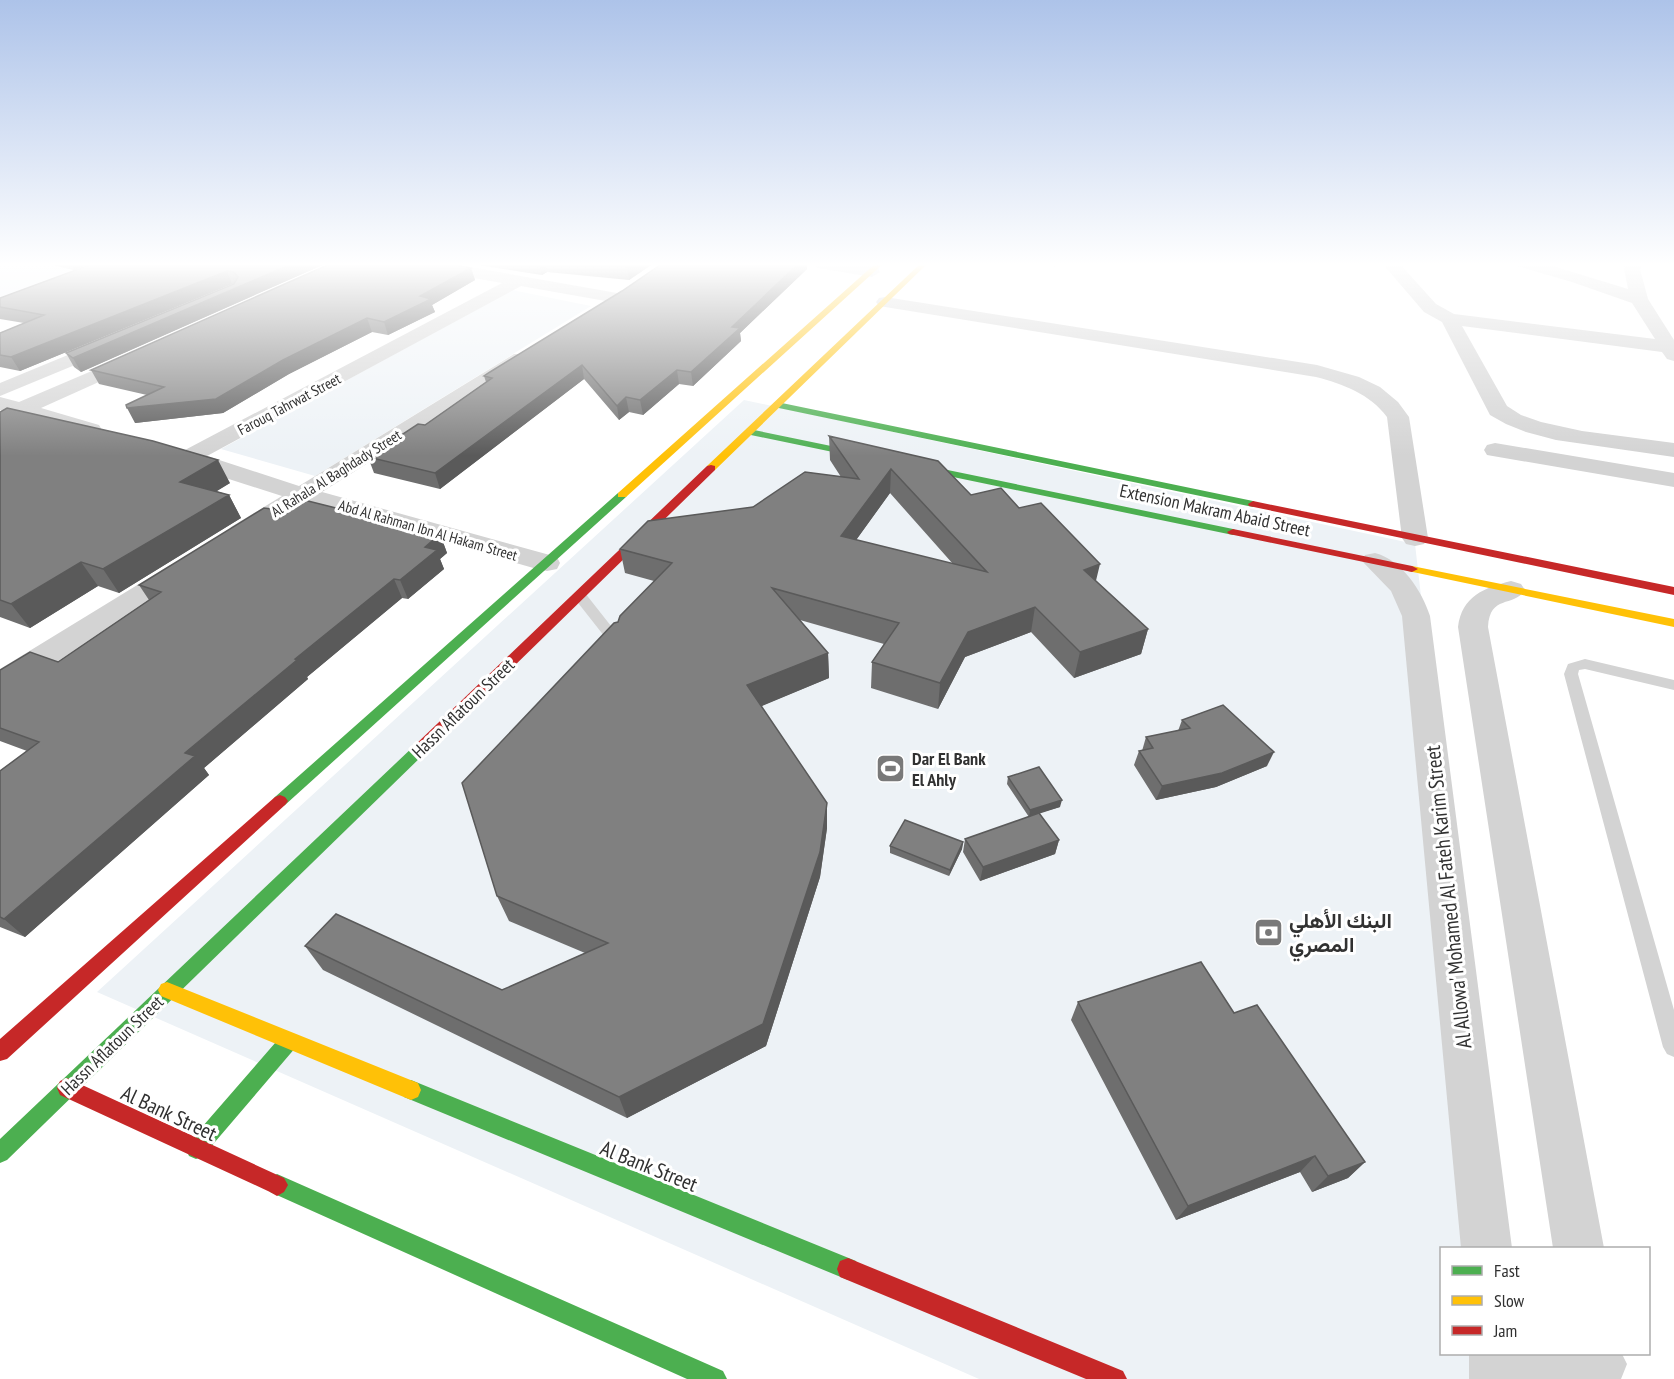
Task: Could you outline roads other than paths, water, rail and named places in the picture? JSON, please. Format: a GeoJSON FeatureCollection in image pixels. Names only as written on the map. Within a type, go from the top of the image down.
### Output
{"type":"FeatureCollection","features":[{"type":"Feature","properties":{"kind":"street","name":"Farouq Tahrwat Street"},"geometry":{"type":"LineString","coordinates":[[176,455],[427,327]]}},
{"type":"Feature","properties":{"kind":"street"},"geometry":{"type":"LineString","coordinates":[[0,1052],[546,563],[814,327]]}},
{"type":"Feature","properties":{"kind":"street","name":"Hassn Aflatoun Street"},"geometry":{"type":"LineString","coordinates":[[0,1153],[858,327]]}},
{"type":"Feature","properties":{"kind":"street"},"geometry":{"type":"LineString","coordinates":[[1044,327],[1317,371],[1354,382],[1371,390],[1389,403],[1398,417],[1415,538]]}},
{"type":"Feature","properties":{"kind":"street"},"geometry":{"type":"LineString","coordinates":[[1453,327],[1498,410],[1508,418],[1548,431],[1674,450]]}},
{"type":"Feature","properties":{"kind":"street"},"geometry":{"type":"LineString","coordinates":[[1507,327],[1672,351]]}},
{"type":"Feature","properties":{"kind":"street"},"geometry":{"type":"LineString","coordinates":[[1657,327],[1672,351]]}},
{"type":"Feature","properties":{"kind":"street"},"geometry":{"type":"LineString","coordinates":[[0,390],[121,339]]}},
{"type":"Feature","properties":{"kind":"street","name":"Al Rahala Al Baghdady Street"},"geometry":{"type":"LineString","coordinates":[[221,545],[535,349]]}},
{"type":"Feature","properties":{"kind":"street"},"geometry":{"type":"LineString","coordinates":[[7,410],[151,351]]}},
{"type":"Feature","properties":{"kind":"street","name":"Extension Makram Abaid Street"},"geometry":{"type":"LineString","coordinates":[[777,405],[1674,591]]}},
{"type":"Feature","properties":{"kind":"street"},"geometry":{"type":"LineString","coordinates":[[7,410],[109,435]]}},
{"type":"Feature","properties":{"kind":"street"},"geometry":{"type":"LineString","coordinates":[[791,441],[793,430],[801,421],[814,414]]}},
{"type":"Feature","properties":{"kind":"street","name":"Extension Makram Abaid Street"},"geometry":{"type":"LineString","coordinates":[[749,432],[1674,623]]}},
{"type":"Feature","properties":{"kind":"street"},"geometry":{"type":"LineString","coordinates":[[1495,450],[1674,480]]}},
{"type":"Feature","properties":{"kind":"street","name":"Abd Al Rahman Ibn Al Hakam Street"},"geometry":{"type":"LineString","coordinates":[[176,455],[301,494],[546,563]]}},
{"type":"Feature","properties":{"kind":"street"},"geometry":{"type":"LineString","coordinates":[[0,683],[201,557]]}},
{"type":"Feature","properties":{"kind":"street","name":"Al Allowa' Mohamed Al Fateh Karim Street"},"geometry":{"type":"LineString","coordinates":[[1374,561],[1399,583],[1410,600],[1416,616],[1487,1247]]}},
{"type":"Feature","properties":{"kind":"street"},"geometry":{"type":"LineString","coordinates":[[1511,590],[1484,599],[1476,607],[1473,627],[1579,1247]]}},
{"type":"Feature","properties":{"kind":"street","name":"Al Bank Street"},"geometry":{"type":"LineString","coordinates":[[167,990],[1115,1379]]}},
{"type":"Feature","properties":{"kind":"street"},"geometry":{"type":"LineString","coordinates":[[196,1149],[289,1041]]}},
{"type":"Feature","properties":{"kind":"street","name":"Al Bank Street"},"geometry":{"type":"LineString","coordinates":[[67,1088],[196,1149],[715,1379]]}},
{"type":"Feature","properties":{"kind":"street"},"geometry":{"type":"LineString","coordinates":[[1497,1355],[1497,1379]]}},
{"type":"Feature","properties":{"kind":"street"},"geometry":{"type":"LineString","coordinates":[[1533,1355],[1562,1368],[1582,1369],[1599,1365]]}},
{"type":"Feature","properties":{"kind":"lane"},"geometry":{"type":"LineString","coordinates":[[644,534],[663,530]]}},
{"type":"Feature","properties":{"kind":"lane"},"geometry":{"type":"LineString","coordinates":[[580,596],[617,643]]}},
{"type":"Feature","properties":{"kind":"lane"},"geometry":{"type":"LineString","coordinates":[[1674,685],[1585,664],[1573,667],[1571,674],[1674,1047]]}},
{"type":"Feature","properties":{"kind":"place","name":"Dar El Bank El Ahly"},"geometry":{"type":"Point","coordinates":[891,768]}},
{"type":"Feature","properties":{"kind":"place","name":"البنك الأهلي المصري"},"geometry":{"type":"Point","coordinates":[1268,932]}}]}
